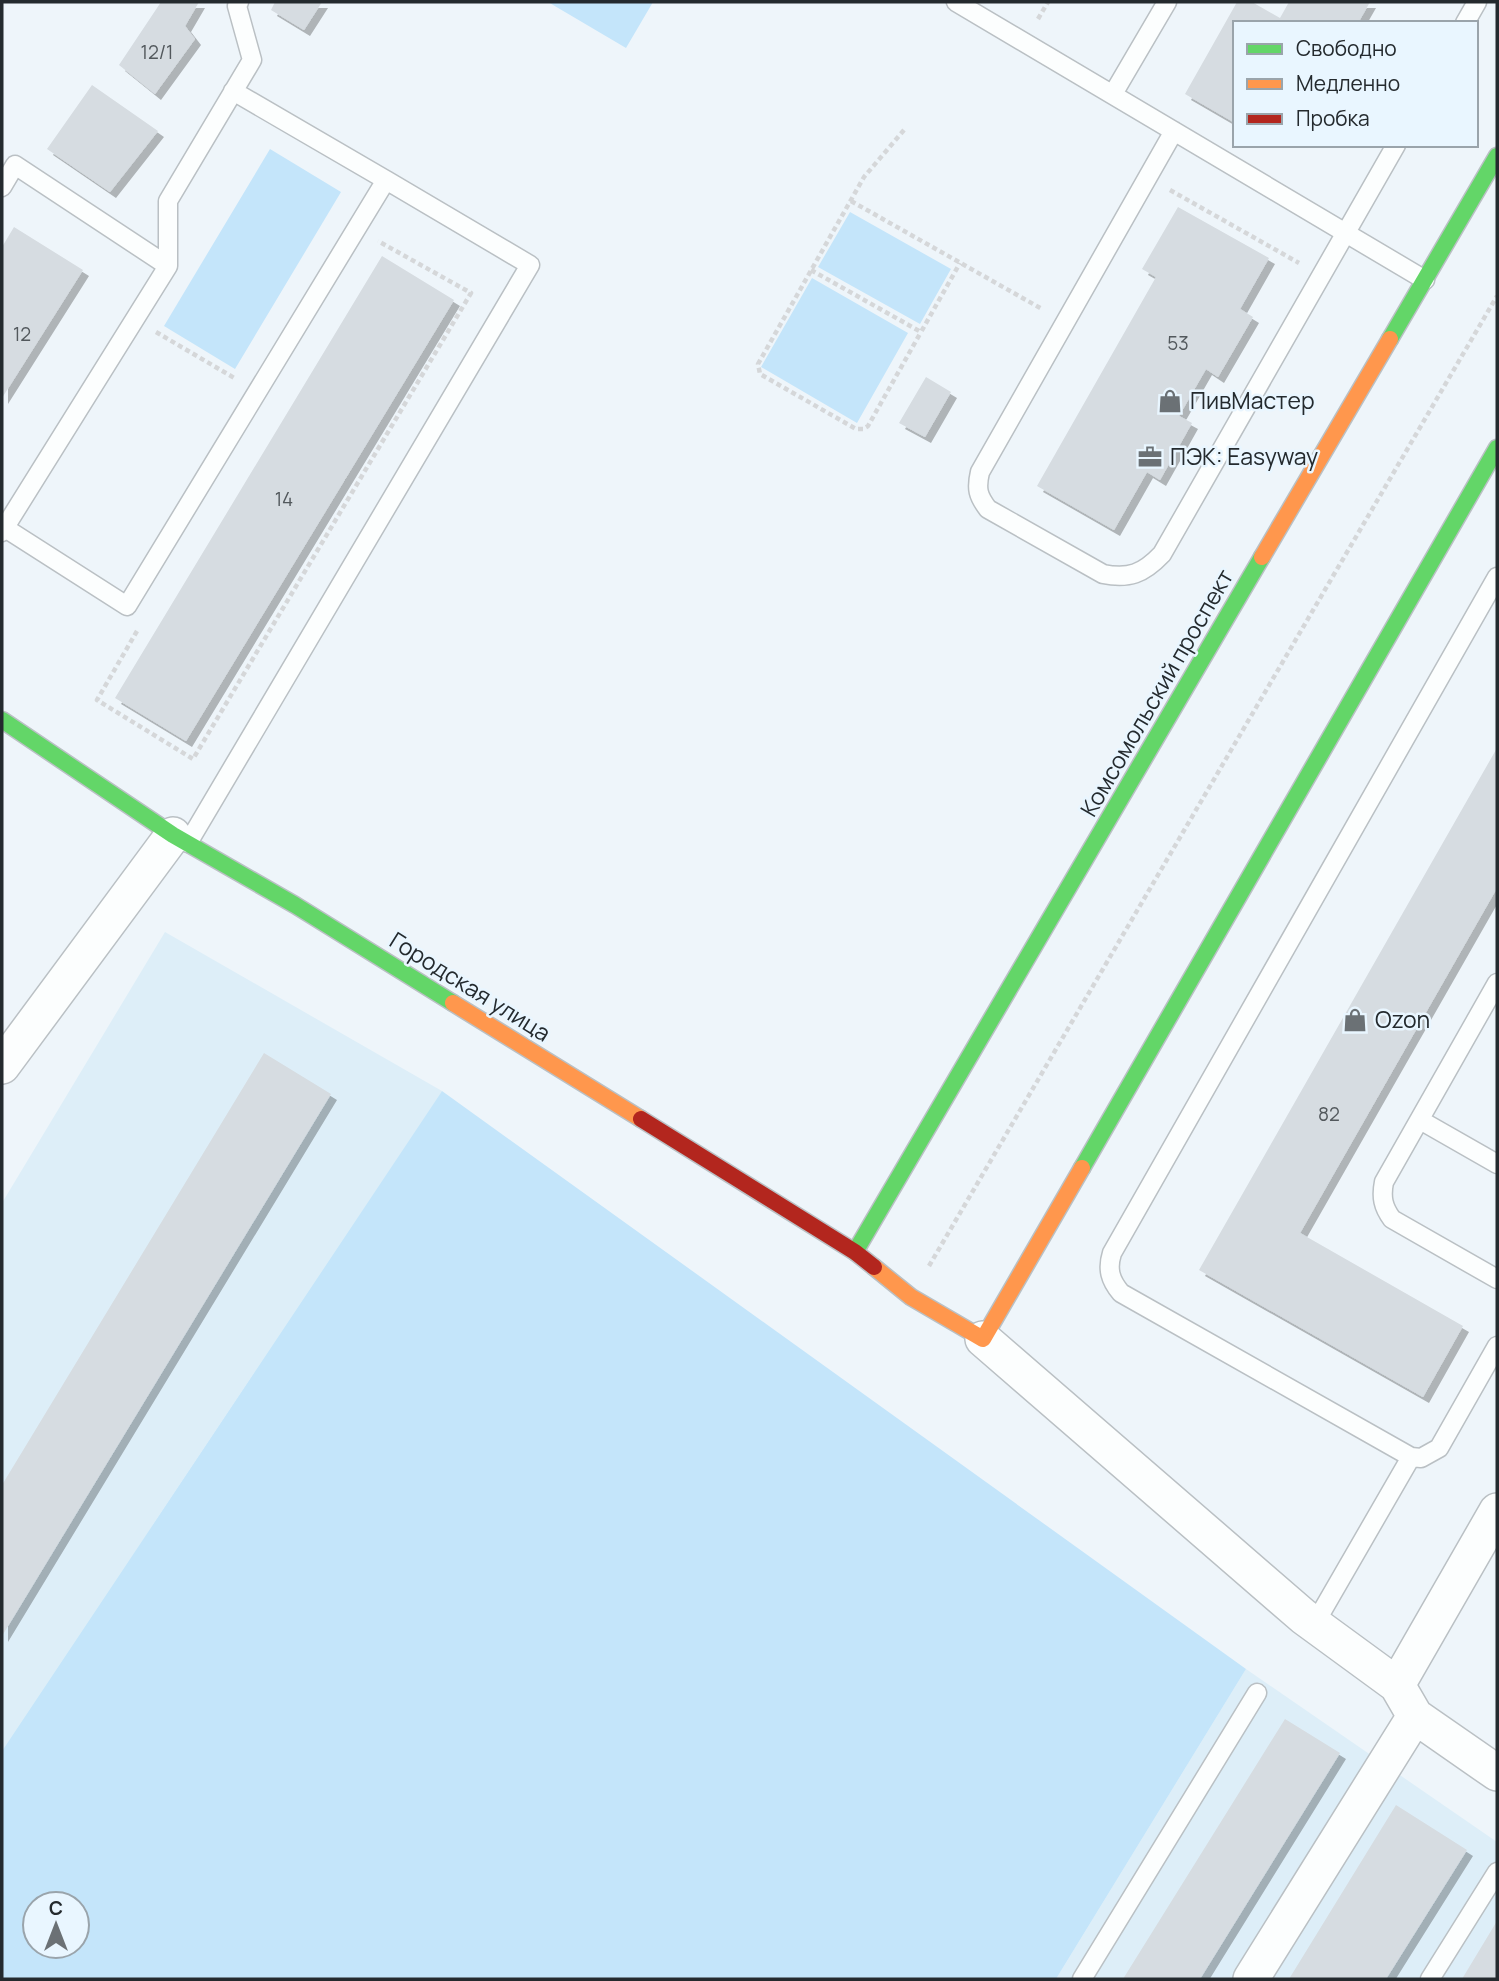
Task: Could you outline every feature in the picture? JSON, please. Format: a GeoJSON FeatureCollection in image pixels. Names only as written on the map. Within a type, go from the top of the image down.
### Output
{"type":"FeatureCollection","features":[{"type":"Feature","properties":{"kind":"main road","name":"Комсомольский проспект"},"geometry":{"type":"LineString","coordinates":[[855,1252],[1497,156]]}},
{"type":"Feature","properties":{"kind":"main road"},"geometry":{"type":"LineString","coordinates":[[983,1339],[1497,448]]}},
{"type":"Feature","properties":{"kind":"main road","name":"Городская улица"},"geometry":{"type":"LineString","coordinates":[[2,720],[180,839],[295,905],[855,1252],[911,1297],[983,1339]]}},
{"type":"Feature","properties":{"kind":"street"},"geometry":{"type":"LineString","coordinates":[[2,1066],[180,839]]}},
{"type":"Feature","properties":{"kind":"street"},"geometry":{"type":"LineString","coordinates":[[983,1339],[1314,1625],[1397,1685],[1415,1716],[1497,1773]]}},
{"type":"Feature","properties":{"kind":"street"},"geometry":{"type":"LineString","coordinates":[[1397,1685],[1497,1511]]}},
{"type":"Feature","properties":{"kind":"street"},"geometry":{"type":"LineString","coordinates":[[1251,1979],[1415,1716]]}},
{"type":"Feature","properties":{"kind":"lane"},"geometry":{"type":"LineString","coordinates":[[239,2],[237,6],[252,60],[168,201],[168,265],[5,522],[127,606],[386,180]]}},
{"type":"Feature","properties":{"kind":"lane"},"geometry":{"type":"LineString","coordinates":[[957,2],[1425,280]]}},
{"type":"Feature","properties":{"kind":"lane"},"geometry":{"type":"LineString","coordinates":[[1113,94],[1167,2]]}},
{"type":"Feature","properties":{"kind":"lane"},"geometry":{"type":"LineString","coordinates":[[1466,21],[1477,2]]}},
{"type":"Feature","properties":{"kind":"lane"},"geometry":{"type":"LineString","coordinates":[[180,839],[530,265],[233,91]]}},
{"type":"Feature","properties":{"kind":"lane"},"geometry":{"type":"LineString","coordinates":[[1174,131],[979,472],[976,487],[978,497],[988,509],[1103,574],[1118,577],[1150,567],[1162,554],[1395,147]]}},
{"type":"Feature","properties":{"kind":"lane"},"geometry":{"type":"LineString","coordinates":[[2,187],[15,165],[168,265]]}},
{"type":"Feature","properties":{"kind":"lane"},"geometry":{"type":"LineString","coordinates":[[1497,577],[1112,1253],[1109,1263],[1114,1285],[1121,1293],[1410,1457],[1421,1458],[1439,1448],[1497,1346]]}},
{"type":"Feature","properties":{"kind":"lane"},"geometry":{"type":"LineString","coordinates":[[1497,983],[1384,1182],[1382,1193],[1386,1211],[1391,1219],[1497,1279]]}},
{"type":"Feature","properties":{"kind":"lane"},"geometry":{"type":"LineString","coordinates":[[1420,1120],[1497,1164]]}},
{"type":"Feature","properties":{"kind":"lane"},"geometry":{"type":"LineString","coordinates":[[1314,1625],[1410,1457]]}},
{"type":"Feature","properties":{"kind":"lane"},"geometry":{"type":"LineString","coordinates":[[1082,1979],[1258,1692]]}},
{"type":"Feature","properties":{"kind":"lane"},"geometry":{"type":"LineString","coordinates":[[1430,1979],[1497,1872]]}},
{"type":"Feature","properties":{"kind":"path"},"geometry":{"type":"LineString","coordinates":[[904,130],[873,164],[850,201],[758,364],[760,374],[856,429],[863,429],[960,263]]}},
{"type":"Feature","properties":{"kind":"path"},"geometry":{"type":"LineString","coordinates":[[1147,178],[1321,276]]}},
{"type":"Feature","properties":{"kind":"path"},"geometry":{"type":"LineString","coordinates":[[850,201],[1065,323]]}},
{"type":"Feature","properties":{"kind":"path"},"geometry":{"type":"LineString","coordinates":[[127,606],[145,617],[97,700],[192,759],[471,293],[373,238]]}},
{"type":"Feature","properties":{"kind":"path"},"geometry":{"type":"LineString","coordinates":[[811,270],[921,332]]}},
{"type":"Feature","properties":{"kind":"path"},"geometry":{"type":"LineString","coordinates":[[911,1297],[1497,296]]}},
{"type":"Feature","properties":{"kind":"path"},"geometry":{"type":"LineString","coordinates":[[134,320],[257,392]]}},
{"type":"Feature","properties":{"kind":"shaded area"},"geometry":{"type":"Polygon","coordinates":[[[548,2],[653,2],[626,48],[548,2]]]}},
{"type":"Feature","properties":{"kind":"shaded area"},"geometry":{"type":"Polygon","coordinates":[[[270,149],[341,192],[235,369],[164,326],[270,149]]]}},
{"type":"Feature","properties":{"kind":"shaded area"},"geometry":{"type":"Polygon","coordinates":[[[850,212],[951,269],[920,324],[818,267],[850,212]]]}},
{"type":"Feature","properties":{"kind":"shaded area"},"geometry":{"type":"Polygon","coordinates":[[[812,278],[908,333],[857,423],[761,367],[812,278]]]}},
{"type":"Feature","properties":{"kind":"shaded area"},"geometry":{"type":"Polygon","coordinates":[[[165,932],[442,1091],[2,1751],[2,1203],[165,932]]]}},
{"type":"Feature","properties":{"kind":"shaded area"},"geometry":{"type":"Polygon","coordinates":[[[442,1091],[1246,1669],[1056,1979],[2,1979],[2,1751],[442,1091]]]}},
{"type":"Feature","properties":{"kind":"shaded area"},"geometry":{"type":"Polygon","coordinates":[[[1246,1669],[1497,1842],[1497,1979],[1056,1979],[1246,1669]]]}},
{"type":"Feature","properties":{"kind":"building"},"geometry":{"type":"Polygon","coordinates":[[[161,2],[199,2],[185,26],[195,39],[155,94],[119,65],[161,2]]]}},
{"type":"Feature","properties":{"kind":"building"},"geometry":{"type":"Polygon","coordinates":[[[275,2],[322,2],[304,30],[271,10],[275,2]]]}},
{"type":"Feature","properties":{"kind":"building"},"geometry":{"type":"Polygon","coordinates":[[[1237,2],[1252,2],[1280,18],[1289,2],[1370,2],[1359,21],[1233,21],[1233,122],[1185,94],[1237,2]]]}},
{"type":"Feature","properties":{"kind":"building"},"geometry":{"type":"Polygon","coordinates":[[[92,85],[158,131],[110,192],[47,149],[92,85]]]}},
{"type":"Feature","properties":{"kind":"building"},"geometry":{"type":"Polygon","coordinates":[[[1178,207],[1269,258],[1240,309],[1253,317],[1218,377],[1206,369],[1179,416],[1192,423],[1160,480],[1147,472],[1114,530],[1037,486],[1156,277],[1142,269],[1178,207]]]}},
{"type":"Feature","properties":{"kind":"building"},"geometry":{"type":"Polygon","coordinates":[[[14,227],[83,270],[2,398],[2,247],[14,227]]]}},
{"type":"Feature","properties":{"kind":"building"},"geometry":{"type":"Polygon","coordinates":[[[382,256],[454,300],[186,741],[115,698],[382,256]]]}},
{"type":"Feature","properties":{"kind":"building"},"geometry":{"type":"Polygon","coordinates":[[[926,377],[951,392],[925,437],[899,423],[926,377]]]}},
{"type":"Feature","properties":{"kind":"building"},"geometry":{"type":"Polygon","coordinates":[[[1497,748],[1497,888],[1300,1233],[1463,1326],[1423,1397],[1199,1270],[1497,748]]]}},
{"type":"Feature","properties":{"kind":"building"},"geometry":{"type":"Polygon","coordinates":[[[264,1053],[331,1094],[2,1636],[2,1485],[264,1053]]]}},
{"type":"Feature","properties":{"kind":"building"},"geometry":{"type":"Polygon","coordinates":[[[1285,1719],[1340,1753],[1200,1979],[1123,1979],[1285,1719]]]}},
{"type":"Feature","properties":{"kind":"building"},"geometry":{"type":"Polygon","coordinates":[[[1396,1805],[1467,1850],[1386,1979],[1289,1979],[1396,1805]]]}},
{"type":"Feature","properties":{"kind":"building"},"geometry":{"type":"Polygon","coordinates":[[[1497,1921],[1497,1979],[1462,1979],[1497,1921]]]}},
{"type":"Feature","properties":{"kind":"traffic: fast"},"geometry":{"type":"LineString","coordinates":[[1390,339],[1497,156]]}},
{"type":"Feature","properties":{"kind":"traffic: fast"},"geometry":{"type":"LineString","coordinates":[[1082,1168],[1497,448]]}},
{"type":"Feature","properties":{"kind":"traffic: fast"},"geometry":{"type":"LineString","coordinates":[[855,1252],[1262,557]]}},
{"type":"Feature","properties":{"kind":"traffic: fast"},"geometry":{"type":"LineString","coordinates":[[2,720],[173,835],[295,905],[453,1003]]}},
{"type":"Feature","properties":{"kind":"traffic: slow"},"geometry":{"type":"LineString","coordinates":[[1262,557],[1390,339]]}},
{"type":"Feature","properties":{"kind":"traffic: slow"},"geometry":{"type":"LineString","coordinates":[[453,1003],[641,1119]]}},
{"type":"Feature","properties":{"kind":"traffic: slow"},"geometry":{"type":"LineString","coordinates":[[874,1267],[911,1297],[983,1339],[1082,1168]]}},
{"type":"Feature","properties":{"kind":"traffic: jam"},"geometry":{"type":"LineString","coordinates":[[641,1119],[855,1252],[874,1267]]}},
{"type":"Feature","properties":{"kind":"place","name":"ПивМастер"},"geometry":{"type":"Point","coordinates":[1170,401]}},
{"type":"Feature","properties":{"kind":"place","name":"ПЭК: Easyway"},"geometry":{"type":"Point","coordinates":[1150,457]}},
{"type":"Feature","properties":{"kind":"place","name":"Ozon"},"geometry":{"type":"Point","coordinates":[1355,1020]}}]}
